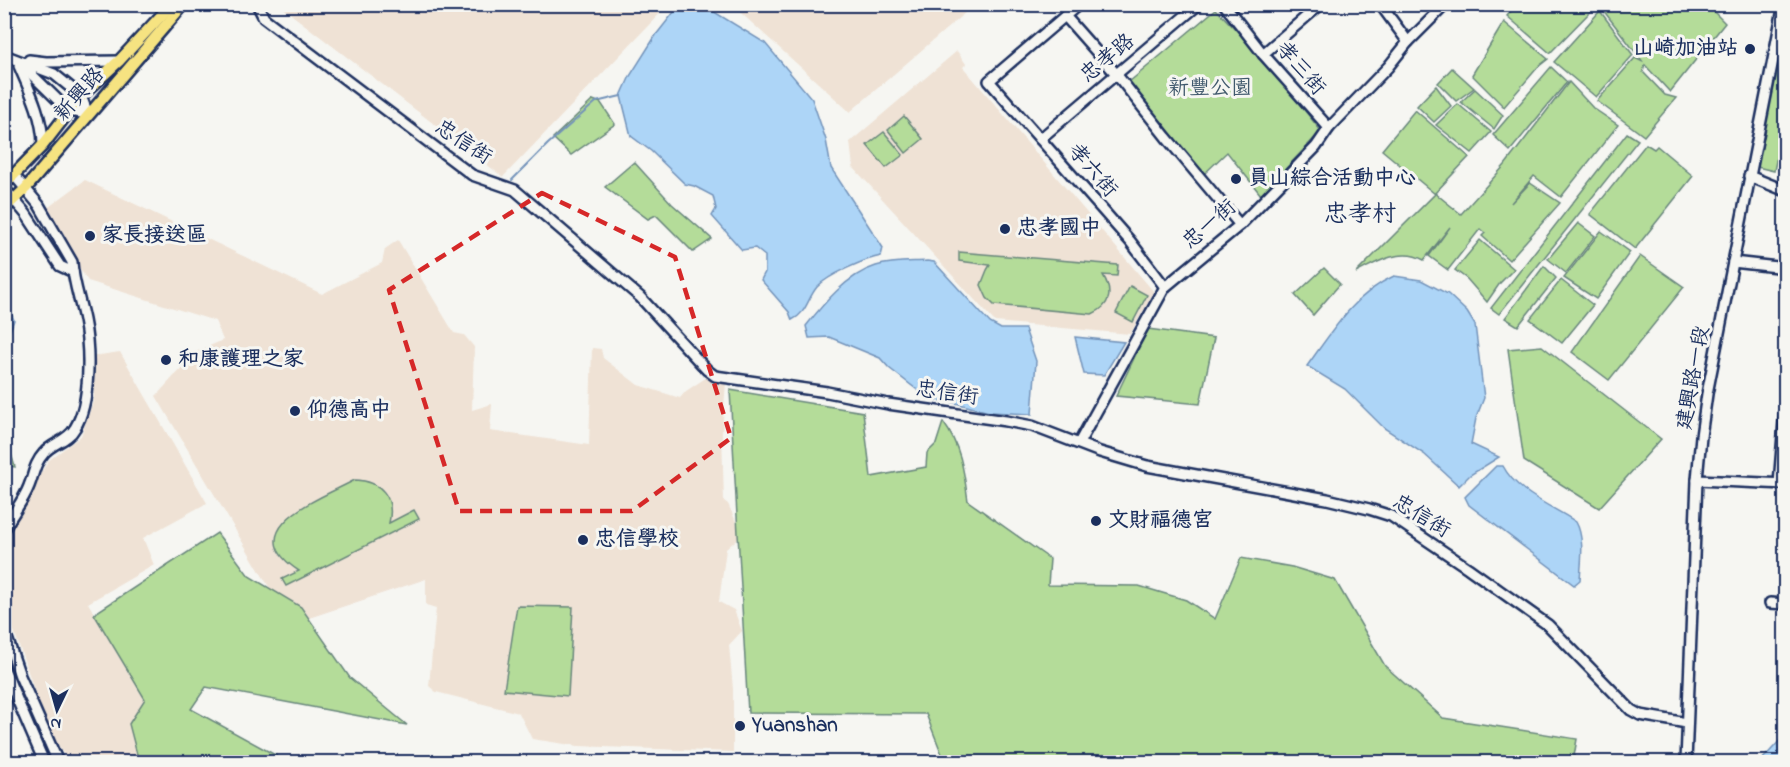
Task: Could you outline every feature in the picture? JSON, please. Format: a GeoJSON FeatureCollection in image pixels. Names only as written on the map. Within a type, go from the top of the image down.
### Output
{"type":"FeatureCollection","features":[{"type":"Feature","properties":{"kind":"main road","name":"新興路"},"geometry":{"type":"LineString","coordinates":[[4,187],[43,145],[81,96],[119,61],[172,4]]}},
{"type":"Feature","properties":{"kind":"main road","name":"新興路"},"geometry":{"type":"LineString","coordinates":[[4,209],[26,188],[184,4]]}},
{"type":"Feature","properties":{"kind":"street","name":"忠信街"},"geometry":{"type":"LineString","coordinates":[[256,4],[264,18],[472,175],[515,190],[640,297],[715,376],[1032,426],[1100,452],[1147,466],[1327,500],[1391,516],[1548,625],[1631,710],[1640,715],[1687,723]]}},
{"type":"Feature","properties":{"kind":"street"},"geometry":{"type":"LineString","coordinates":[[1079,4],[1065,16],[1117,75],[1240,225]]}},
{"type":"Feature","properties":{"kind":"street","name":"忠孝路"},"geometry":{"type":"LineString","coordinates":[[1040,139],[1199,4]]}},
{"type":"Feature","properties":{"kind":"street","name":"孝三街"},"geometry":{"type":"LineString","coordinates":[[1224,4],[1263,54],[1329,128]]}},
{"type":"Feature","properties":{"kind":"street"},"geometry":{"type":"LineString","coordinates":[[1263,54],[1321,4]]}},
{"type":"Feature","properties":{"kind":"street"},"geometry":{"type":"LineString","coordinates":[[1380,4],[1408,42]]}},
{"type":"Feature","properties":{"kind":"street","name":"忠一街"},"geometry":{"type":"LineString","coordinates":[[1079,443],[1165,287],[1240,225],[1316,147],[1329,128],[1446,4]]}},
{"type":"Feature","properties":{"kind":"street","name":"建興路一段"},"geometry":{"type":"LineString","coordinates":[[1686,762],[1697,480],[1701,436],[1749,176],[1781,49],[1784,4]]}},
{"type":"Feature","properties":{"kind":"street","name":"孝六街"},"geometry":{"type":"LineString","coordinates":[[1065,16],[989,81],[1130,241],[1165,287]]}},
{"type":"Feature","properties":{"kind":"street"},"geometry":{"type":"LineString","coordinates":[[4,55],[54,74],[81,96],[88,114]]}},
{"type":"Feature","properties":{"kind":"street"},"geometry":{"type":"LineString","coordinates":[[15,58],[46,62],[119,61]]}},
{"type":"Feature","properties":{"kind":"street"},"geometry":{"type":"LineString","coordinates":[[15,58],[69,111],[88,114]]}},
{"type":"Feature","properties":{"kind":"street"},"geometry":{"type":"LineString","coordinates":[[15,58],[41,122],[43,145]]}},
{"type":"Feature","properties":{"kind":"street"},"geometry":{"type":"LineString","coordinates":[[4,530],[29,488],[36,463],[46,450],[62,442],[75,429],[81,412],[87,378],[85,323],[72,262],[39,205],[14,175]]}},
{"type":"Feature","properties":{"kind":"street"},"geometry":{"type":"LineString","coordinates":[[1749,176],[1785,191]]}},
{"type":"Feature","properties":{"kind":"street"},"geometry":{"type":"LineString","coordinates":[[4,187],[60,266],[73,272]]}},
{"type":"Feature","properties":{"kind":"street"},"geometry":{"type":"LineString","coordinates":[[1733,262],[1785,268]]}},
{"type":"Feature","properties":{"kind":"street"},"geometry":{"type":"LineString","coordinates":[[1697,480],[1782,484],[1785,397]]}},
{"type":"Feature","properties":{"kind":"street"},"geometry":{"type":"LineString","coordinates":[[1770,603],[1785,604]]}},
{"type":"Feature","properties":{"kind":"street"},"geometry":{"type":"LineString","coordinates":[[4,629],[20,676],[58,762]]}},
{"type":"Feature","properties":{"kind":"street"},"geometry":{"type":"LineString","coordinates":[[4,669],[44,762]]}},
{"type":"Feature","properties":{"kind":"highlighted area"},"geometry":{"type":"Polygon","coordinates":[[[542,193],[675,257],[731,438],[632,511],[459,511],[389,290],[542,193]]]}},
{"type":"Feature","properties":{"kind":"shaded area"},"geometry":{"type":"Polygon","coordinates":[[[279,5],[668,5],[503,177],[279,5]]]}},
{"type":"Feature","properties":{"kind":"shaded area"},"geometry":{"type":"Polygon","coordinates":[[[732,5],[974,5],[850,112],[732,5]]]}},
{"type":"Feature","properties":{"kind":"shaded area","name":"忠孝國中"},"geometry":{"type":"Polygon","coordinates":[[[957,51],[966,64],[963,67],[1154,292],[1130,334],[995,322],[853,167],[850,142],[957,51]]]}},
{"type":"Feature","properties":{"kind":"shaded area"},"geometry":{"type":"Polygon","coordinates":[[[85,180],[322,294],[382,263],[385,249],[398,240],[454,333],[464,335],[474,347],[472,410],[492,404],[490,431],[589,445],[592,348],[601,349],[603,358],[638,385],[680,398],[686,391],[707,377],[726,382],[722,433],[724,501],[728,504],[742,535],[726,549],[719,602],[734,610],[742,631],[729,645],[733,689],[733,752],[578,746],[532,739],[519,713],[436,692],[429,686],[436,608],[426,605],[426,579],[291,624],[156,396],[196,352],[223,340],[215,321],[88,281],[42,212],[85,180]]]}},
{"type":"Feature","properties":{"kind":"shaded area"},"geometry":{"type":"Polygon","coordinates":[[[120,352],[207,503],[143,538],[154,565],[88,603],[146,699],[129,724],[139,762],[68,762],[46,724],[5,605],[4,553],[7,539],[48,461],[81,436],[94,399],[93,356],[120,352]]]}},
{"type":"Feature","properties":{"kind":"green space"},"geometry":{"type":"Polygon","coordinates":[[[1517,4],[1586,5],[1592,10],[1550,53],[1507,16],[1517,4]]]}},
{"type":"Feature","properties":{"kind":"green space"},"geometry":{"type":"Polygon","coordinates":[[[1607,5],[1707,5],[1725,23],[1670,92],[1645,65],[1643,72],[1665,95],[1676,98],[1644,136],[1597,101],[1635,58],[1643,62],[1603,10],[1607,5]]]}},
{"type":"Feature","properties":{"kind":"green space","name":"新豐公園"},"geometry":{"type":"Polygon","coordinates":[[[1216,9],[1263,58],[1321,131],[1261,195],[1227,152],[1204,174],[1129,82],[1216,9]]]}},
{"type":"Feature","properties":{"kind":"green space"},"geometry":{"type":"Polygon","coordinates":[[[1600,11],[1633,55],[1596,97],[1554,62],[1600,11]]]}},
{"type":"Feature","properties":{"kind":"green space"},"geometry":{"type":"Polygon","coordinates":[[[1504,22],[1548,59],[1538,67],[1504,107],[1472,75],[1504,22]]]}},
{"type":"Feature","properties":{"kind":"green space"},"geometry":{"type":"Polygon","coordinates":[[[1780,56],[1785,57],[1785,116],[1774,171],[1757,167],[1780,56]]]}},
{"type":"Feature","properties":{"kind":"green space"},"geometry":{"type":"Polygon","coordinates":[[[1551,67],[1567,82],[1510,151],[1493,135],[1551,67]]]}},
{"type":"Feature","properties":{"kind":"green space"},"geometry":{"type":"Polygon","coordinates":[[[1452,68],[1474,88],[1456,101],[1438,83],[1452,68]]]}},
{"type":"Feature","properties":{"kind":"green space"},"geometry":{"type":"Polygon","coordinates":[[[1569,82],[1593,108],[1618,125],[1561,197],[1534,176],[1511,203],[1530,183],[1560,203],[1509,260],[1482,236],[1485,233],[1480,229],[1448,270],[1429,256],[1450,227],[1424,260],[1416,256],[1398,256],[1356,273],[1435,194],[1382,150],[1415,110],[1469,157],[1435,193],[1461,214],[1505,165],[1569,82]]]}},
{"type":"Feature","properties":{"kind":"green space"},"geometry":{"type":"Polygon","coordinates":[[[1436,86],[1451,106],[1434,122],[1417,106],[1436,86]]]}},
{"type":"Feature","properties":{"kind":"green space"},"geometry":{"type":"Polygon","coordinates":[[[1475,89],[1503,115],[1494,129],[1461,102],[1475,89]]]}},
{"type":"Feature","properties":{"kind":"green space"},"geometry":{"type":"Polygon","coordinates":[[[593,100],[601,103],[615,124],[571,155],[553,138],[593,100]]]}},
{"type":"Feature","properties":{"kind":"green space"},"geometry":{"type":"Polygon","coordinates":[[[1458,104],[1491,132],[1472,153],[1436,125],[1458,104]]]}},
{"type":"Feature","properties":{"kind":"green space"},"geometry":{"type":"Polygon","coordinates":[[[904,116],[923,139],[906,153],[888,130],[904,116]]]}},
{"type":"Feature","properties":{"kind":"green space"},"geometry":{"type":"Polygon","coordinates":[[[884,132],[903,155],[886,168],[867,145],[884,132]]]}},
{"type":"Feature","properties":{"kind":"green space"},"geometry":{"type":"Polygon","coordinates":[[[1627,133],[1638,140],[1499,314],[1491,308],[1627,133]]]}},
{"type":"Feature","properties":{"kind":"green space"},"geometry":{"type":"Polygon","coordinates":[[[1646,144],[1654,149],[1657,146],[1693,176],[1635,249],[1590,214],[1646,144]]]}},
{"type":"Feature","properties":{"kind":"green space"},"geometry":{"type":"Polygon","coordinates":[[[634,162],[672,204],[712,239],[693,252],[656,215],[648,219],[605,187],[634,162]]]}},
{"type":"Feature","properties":{"kind":"green space"},"geometry":{"type":"Polygon","coordinates":[[[1578,223],[1595,236],[1566,273],[1548,259],[1578,223]]]}},
{"type":"Feature","properties":{"kind":"green space"},"geometry":{"type":"Polygon","coordinates":[[[1601,231],[1630,252],[1596,299],[1564,278],[1601,231]]]}},
{"type":"Feature","properties":{"kind":"green space"},"geometry":{"type":"Polygon","coordinates":[[[1480,240],[1514,269],[1500,283],[1487,302],[1467,279],[1455,270],[1480,240]]]}},
{"type":"Feature","properties":{"kind":"green space"},"geometry":{"type":"Polygon","coordinates":[[[959,252],[1118,265],[1117,276],[1103,275],[1108,287],[1108,298],[1103,307],[1092,314],[994,305],[987,298],[981,285],[990,265],[959,261],[959,252]]]}},
{"type":"Feature","properties":{"kind":"green space"},"geometry":{"type":"Polygon","coordinates":[[[1640,256],[1684,287],[1609,380],[1572,352],[1640,256]]]}},
{"type":"Feature","properties":{"kind":"green space"},"geometry":{"type":"Polygon","coordinates":[[[1544,266],[1556,278],[1518,326],[1505,318],[1544,266]]]}},
{"type":"Feature","properties":{"kind":"green space"},"geometry":{"type":"Polygon","coordinates":[[[1324,268],[1340,284],[1313,315],[1295,295],[1324,268]]]}},
{"type":"Feature","properties":{"kind":"green space"},"geometry":{"type":"Polygon","coordinates":[[[1561,280],[1593,305],[1562,343],[1530,319],[1561,280]]]}},
{"type":"Feature","properties":{"kind":"green space"},"geometry":{"type":"Polygon","coordinates":[[[1130,286],[1147,295],[1133,322],[1116,313],[1130,286]]]}},
{"type":"Feature","properties":{"kind":"green space"},"geometry":{"type":"Polygon","coordinates":[[[1148,329],[1214,338],[1200,404],[1116,396],[1148,329]]]}},
{"type":"Feature","properties":{"kind":"green space"},"geometry":{"type":"Polygon","coordinates":[[[1542,346],[1661,439],[1599,508],[1524,461],[1508,349],[1542,346]]]}},
{"type":"Feature","properties":{"kind":"green space"},"geometry":{"type":"Polygon","coordinates":[[[730,390],[863,412],[871,477],[926,467],[927,453],[936,444],[943,422],[958,450],[968,501],[1050,559],[1048,585],[1139,586],[1186,600],[1215,619],[1241,558],[1292,567],[1335,580],[1385,666],[1443,718],[1577,739],[1573,762],[945,762],[926,714],[748,713],[730,390]]]}},
{"type":"Feature","properties":{"kind":"green space"},"geometry":{"type":"Polygon","coordinates":[[[5,434],[15,467],[5,466],[5,434]]]}},
{"type":"Feature","properties":{"kind":"green space"},"geometry":{"type":"Polygon","coordinates":[[[355,480],[372,483],[384,492],[390,505],[389,523],[414,510],[419,519],[286,586],[282,579],[299,571],[282,556],[276,542],[280,528],[290,516],[305,506],[355,480]]]}},
{"type":"Feature","properties":{"kind":"green space"},"geometry":{"type":"Polygon","coordinates":[[[217,533],[249,576],[301,607],[350,678],[407,725],[206,687],[191,709],[288,762],[139,762],[129,724],[145,699],[94,614],[217,533]]]}},
{"type":"Feature","properties":{"kind":"green space"},"geometry":{"type":"Polygon","coordinates":[[[517,606],[573,607],[568,696],[504,690],[517,606]]]}},
{"type":"Feature","properties":{"kind":"water"},"geometry":{"type":"Polygon","coordinates":[[[686,4],[703,5],[765,43],[812,99],[826,140],[831,168],[883,248],[881,256],[847,268],[822,282],[801,314],[792,320],[789,312],[761,280],[765,272],[765,256],[755,248],[742,250],[712,216],[716,209],[713,196],[685,184],[651,151],[631,136],[621,96],[630,76],[656,35],[674,12],[686,4]]]}},
{"type":"Feature","properties":{"kind":"water"},"geometry":{"type":"Polygon","coordinates":[[[934,262],[990,323],[1001,329],[1025,329],[1036,361],[1032,414],[989,412],[952,402],[929,399],[889,368],[880,358],[829,337],[809,338],[806,326],[828,299],[855,276],[882,264],[934,262]]]}},
{"type":"Feature","properties":{"kind":"water"},"geometry":{"type":"Polygon","coordinates":[[[1394,276],[1421,280],[1448,294],[1467,312],[1475,325],[1484,398],[1476,418],[1471,444],[1499,457],[1470,475],[1459,486],[1424,454],[1384,428],[1345,389],[1307,366],[1344,315],[1367,293],[1394,276]]]}},
{"type":"Feature","properties":{"kind":"water"},"geometry":{"type":"Polygon","coordinates":[[[5,300],[14,320],[10,331],[5,332],[5,300]]]}},
{"type":"Feature","properties":{"kind":"water"},"geometry":{"type":"Polygon","coordinates":[[[1075,337],[1124,342],[1104,375],[1084,374],[1075,337]]]}},
{"type":"Feature","properties":{"kind":"water"},"geometry":{"type":"Polygon","coordinates":[[[1496,466],[1503,466],[1509,476],[1526,491],[1576,522],[1581,535],[1582,558],[1580,580],[1574,585],[1469,505],[1465,497],[1496,466]]]}},
{"type":"Feature","properties":{"kind":"water"},"geometry":{"type":"Polygon","coordinates":[[[1785,735],[1785,762],[1760,762],[1785,735]]]}},
{"type":"Feature","properties":{"kind":"waterway"},"geometry":{"type":"LineString","coordinates":[[512,180],[548,144],[596,102],[621,96]]}},
{"type":"Feature","properties":{"kind":"place","name":"山崎加油站"},"geometry":{"type":"Point","coordinates":[1750,49]}},
{"type":"Feature","properties":{"kind":"place","name":"員山綜合活動中心"},"geometry":{"type":"Point","coordinates":[1236,179]}},
{"type":"Feature","properties":{"kind":"place","name":"忠孝國中"},"geometry":{"type":"Point","coordinates":[1005,229]}},
{"type":"Feature","properties":{"kind":"place","name":"家長接送區"},"geometry":{"type":"Point","coordinates":[90,236]}},
{"type":"Feature","properties":{"kind":"place","name":"和康護理之家"},"geometry":{"type":"Point","coordinates":[166,360]}},
{"type":"Feature","properties":{"kind":"place","name":"仰德高中"},"geometry":{"type":"Point","coordinates":[295,411]}},
{"type":"Feature","properties":{"kind":"place","name":"文財福德宮"},"geometry":{"type":"Point","coordinates":[1096,521]}},
{"type":"Feature","properties":{"kind":"place","name":"忠信學校"},"geometry":{"type":"Point","coordinates":[583,540]}},
{"type":"Feature","properties":{"kind":"place","name":"Yuanshan"},"geometry":{"type":"Point","coordinates":[740,726]}},
{"type":"Feature","properties":{"kind":"district","name":"忠孝村"},"geometry":{"type":"Point","coordinates":[1360,215]}}]}
